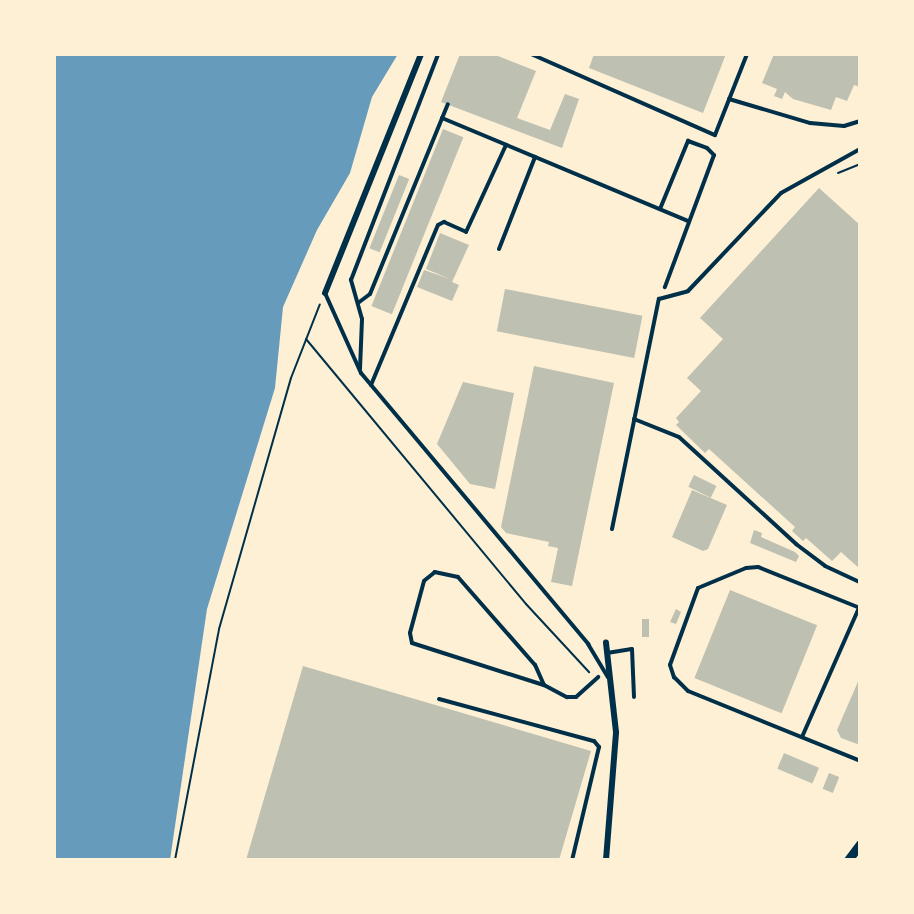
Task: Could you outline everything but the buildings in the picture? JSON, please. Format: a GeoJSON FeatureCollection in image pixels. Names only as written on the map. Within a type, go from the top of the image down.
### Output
{"type":"FeatureCollection","features":[{"type":"Feature","properties":{"kind":"street"},"geometry":{"type":"LineString","coordinates":[[325,293],[422,54]]}},
{"type":"Feature","properties":{"kind":"street"},"geometry":{"type":"LineString","coordinates":[[606,644],[616,732],[606,860]]}},
{"type":"Feature","properties":{"kind":"street"},"geometry":{"type":"LineString","coordinates":[[848,860],[860,844]]}},
{"type":"Feature","properties":{"kind":"lane"},"geometry":{"type":"LineString","coordinates":[[361,373],[358,355],[363,330],[351,280],[438,54]]}},
{"type":"Feature","properties":{"kind":"lane"},"geometry":{"type":"LineString","coordinates":[[531,54],[715,135],[747,54]]}},
{"type":"Feature","properties":{"kind":"lane"},"geometry":{"type":"LineString","coordinates":[[729,99],[810,123],[844,126],[860,121]]}},
{"type":"Feature","properties":{"kind":"lane"},"geometry":{"type":"LineString","coordinates":[[358,303],[370,294],[448,104]]}},
{"type":"Feature","properties":{"kind":"lane"},"geometry":{"type":"LineString","coordinates":[[442,118],[688,221]]}},
{"type":"Feature","properties":{"kind":"lane"},"geometry":{"type":"LineString","coordinates":[[660,209],[688,141],[707,148],[714,155],[665,287]]}},
{"type":"Feature","properties":{"kind":"lane"},"geometry":{"type":"LineString","coordinates":[[371,385],[438,225],[444,222],[466,232],[506,145]]}},
{"type":"Feature","properties":{"kind":"lane"},"geometry":{"type":"LineString","coordinates":[[612,529],[659,298],[688,291],[781,193],[860,149]]}},
{"type":"Feature","properties":{"kind":"lane"},"geometry":{"type":"LineString","coordinates":[[499,249],[535,157]]}},
{"type":"Feature","properties":{"kind":"lane"},"geometry":{"type":"LineString","coordinates":[[325,293],[361,373],[588,644],[611,683]]}},
{"type":"Feature","properties":{"kind":"lane"},"geometry":{"type":"LineString","coordinates":[[634,419],[679,437],[810,556],[860,582]]}},
{"type":"Feature","properties":{"kind":"lane"},"geometry":{"type":"LineString","coordinates":[[802,737],[859,608],[758,567],[746,568],[698,588],[671,660],[678,682],[688,691],[860,761]]}},
{"type":"Feature","properties":{"kind":"lane"},"geometry":{"type":"LineString","coordinates":[[544,685],[535,665],[458,577],[435,572],[424,582],[410,633],[412,643],[544,685],[567,697],[576,697],[598,677]]}},
{"type":"Feature","properties":{"kind":"lane"},"geometry":{"type":"LineString","coordinates":[[607,653],[632,649],[634,697]]}},
{"type":"Feature","properties":{"kind":"lane"},"geometry":{"type":"LineString","coordinates":[[439,699],[594,741],[599,747],[572,860]]}},
{"type":"Feature","properties":{"kind":"path"},"geometry":{"type":"LineString","coordinates":[[833,175],[860,164]]}},
{"type":"Feature","properties":{"kind":"path"},"geometry":{"type":"LineString","coordinates":[[175,860],[219,629],[291,378],[325,293]]}},
{"type":"Feature","properties":{"kind":"path"},"geometry":{"type":"LineString","coordinates":[[306,339],[582,669],[598,677]]}},
{"type":"Feature","properties":{"kind":"water"},"geometry":{"type":"Polygon","coordinates":[[[54,54],[398,54],[372,97],[350,173],[317,230],[283,307],[275,388],[207,609],[170,860],[54,860],[54,54]]]}}]}
